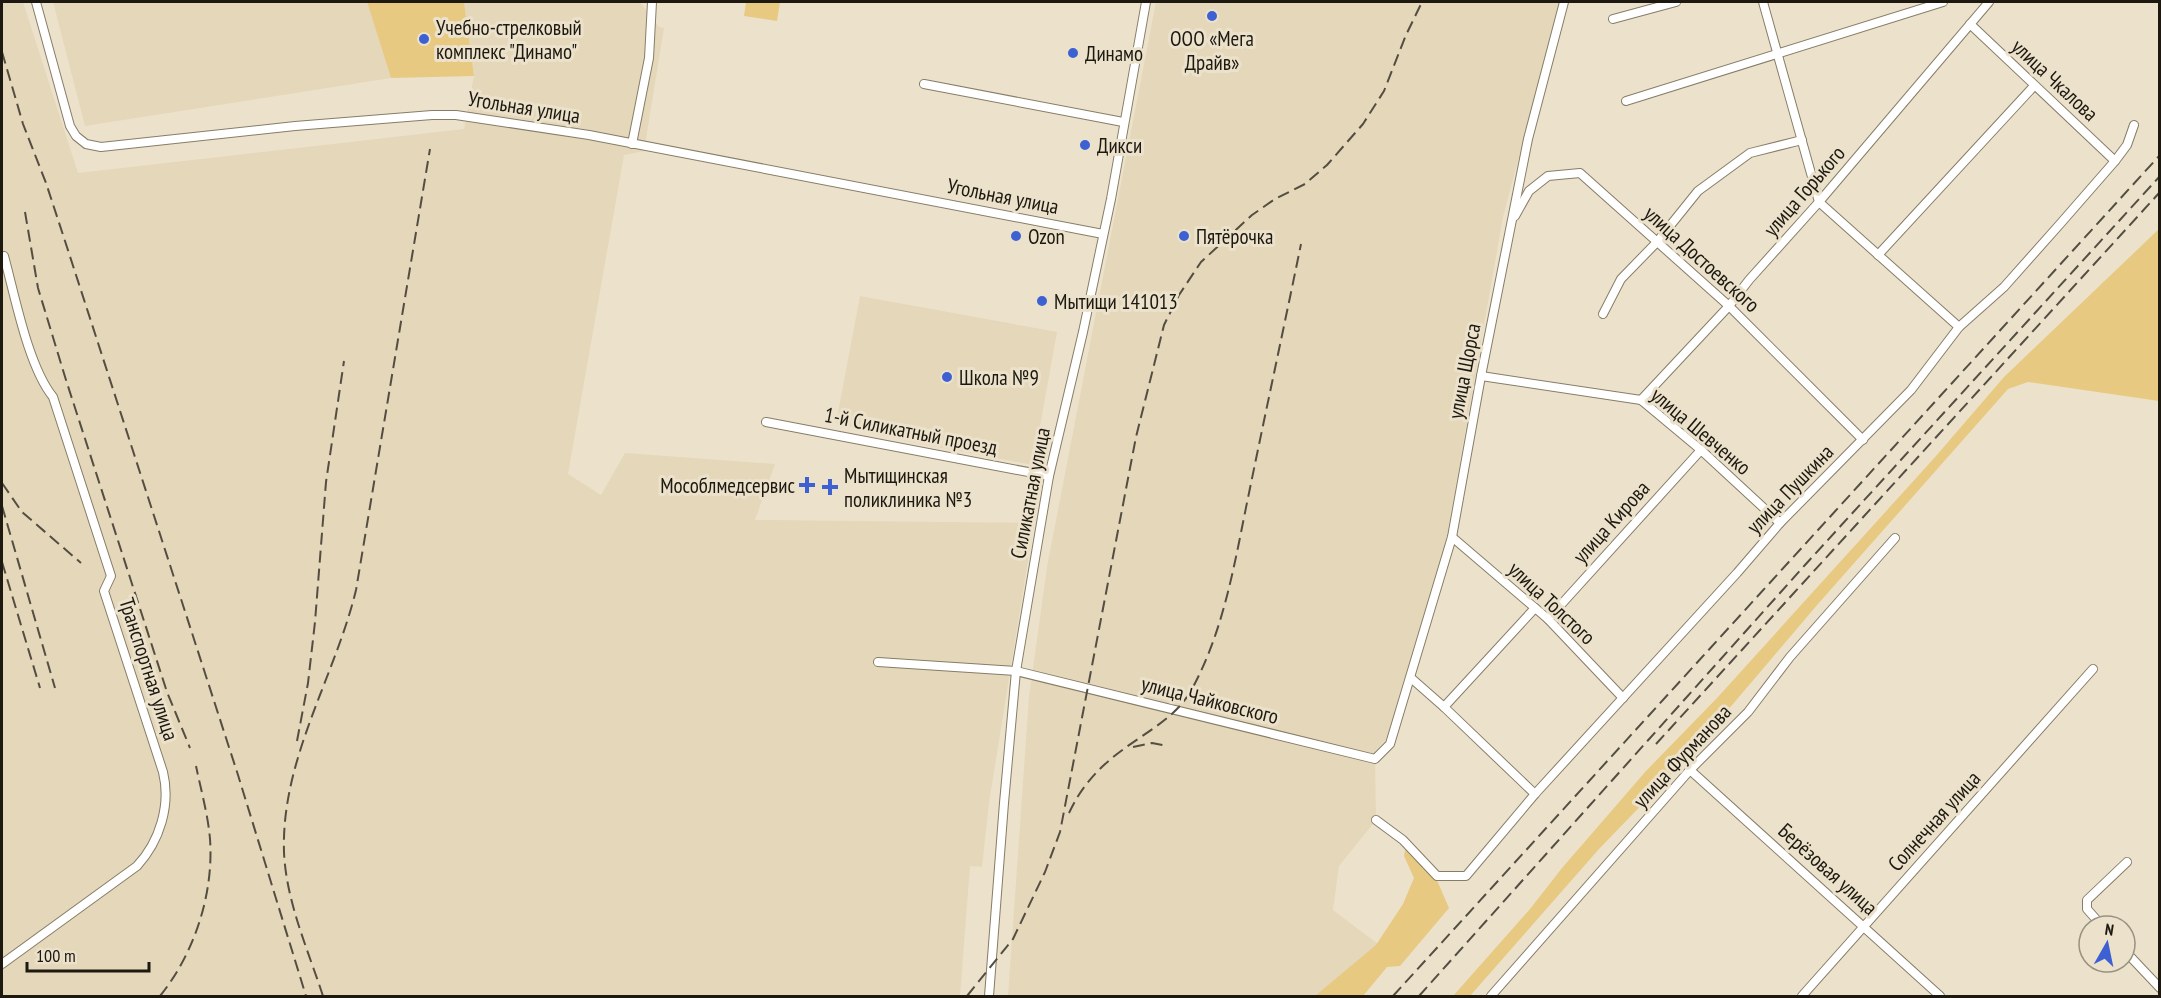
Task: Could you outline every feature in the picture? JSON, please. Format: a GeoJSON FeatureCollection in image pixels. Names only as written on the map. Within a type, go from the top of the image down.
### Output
{"type":"FeatureCollection","features":[{"type":"Feature","properties":{"kind":"street","name":"Угольная улица"},"geometry":{"type":"LineString","coordinates":[[36,2],[70,126],[76,136],[86,144],[101,147],[129,145],[295,126],[432,115],[463,116],[632,144],[1103,234]]}},
{"type":"Feature","properties":{"kind":"street"},"geometry":{"type":"LineString","coordinates":[[632,144],[649,58],[652,2]]}},
{"type":"Feature","properties":{"kind":"street","name":"Силикатная улица"},"geometry":{"type":"LineString","coordinates":[[989,996],[1016,671],[1049,476],[1083,332],[1146,2]]}},
{"type":"Feature","properties":{"kind":"street","name":"улица Щорса"},"geometry":{"type":"LineString","coordinates":[[1390,744],[1452,537],[1528,139],[1564,2]]}},
{"type":"Feature","properties":{"kind":"street"},"geometry":{"type":"LineString","coordinates":[[1613,19],[1676,2]]}},
{"type":"Feature","properties":{"kind":"street"},"geometry":{"type":"LineString","coordinates":[[1763,2],[1819,202],[1959,327]]}},
{"type":"Feature","properties":{"kind":"street"},"geometry":{"type":"LineString","coordinates":[[1626,101],[1943,2]]}},
{"type":"Feature","properties":{"kind":"street","name":"улица Горького"},"geometry":{"type":"LineString","coordinates":[[1641,400],[1729,306],[1989,2]]}},
{"type":"Feature","properties":{"kind":"street","name":"улица Чкалова"},"geometry":{"type":"LineString","coordinates":[[1970,24],[2115,161]]}},
{"type":"Feature","properties":{"kind":"street"},"geometry":{"type":"LineString","coordinates":[[924,84],[1123,122]]}},
{"type":"Feature","properties":{"kind":"street"},"geometry":{"type":"LineString","coordinates":[[1878,255],[2034,86]]}},
{"type":"Feature","properties":{"kind":"street","name":"улица Пушкина"},"geometry":{"type":"LineString","coordinates":[[1377,820],[1403,840],[1437,876],[1466,876],[1535,794],[1780,523],[1911,390],[1959,327],[2004,287],[2115,161],[2127,144],[2134,125]]}},
{"type":"Feature","properties":{"kind":"street"},"geometry":{"type":"LineString","coordinates":[[1603,314],[1621,279],[1657,242],[1698,191],[1750,153],[1802,140]]}},
{"type":"Feature","properties":{"kind":"street","name":"улица Достоевского"},"geometry":{"type":"LineString","coordinates":[[1512,222],[1528,191],[1548,176],[1580,173],[1729,306],[1863,440]]}},
{"type":"Feature","properties":{"kind":"street","name":"Транспортная улица"},"geometry":{"type":"LineString","coordinates":[[2,964],[137,866],[156,838],[164,812],[166,792],[163,772],[104,591],[111,576],[53,397],[35,367],[4,256]]}},
{"type":"Feature","properties":{"kind":"street","name":"улица Шевченко"},"geometry":{"type":"LineString","coordinates":[[1481,376],[1641,400],[1701,450],[1780,523]]}},
{"type":"Feature","properties":{"kind":"street","name":"1-й Силикатный проезд"},"geometry":{"type":"LineString","coordinates":[[766,422],[1049,476]]}},
{"type":"Feature","properties":{"kind":"street","name":"улица Кирова"},"geometry":{"type":"LineString","coordinates":[[1548,619],[1701,450]]}},
{"type":"Feature","properties":{"kind":"street","name":"улица Толстого"},"geometry":{"type":"LineString","coordinates":[[1452,537],[1548,619],[1623,698]]}},
{"type":"Feature","properties":{"kind":"street","name":"улица Фурманова"},"geometry":{"type":"LineString","coordinates":[[1491,996],[1690,770],[1748,712],[1790,657],[1895,538]]}},
{"type":"Feature","properties":{"kind":"street"},"geometry":{"type":"LineString","coordinates":[[1444,707],[1535,608]]}},
{"type":"Feature","properties":{"kind":"street"},"geometry":{"type":"LineString","coordinates":[[878,662],[1016,671]]}},
{"type":"Feature","properties":{"kind":"street","name":"Солнечная улица"},"geometry":{"type":"LineString","coordinates":[[1802,996],[2093,669]]}},
{"type":"Feature","properties":{"kind":"street","name":"улица Чайковского"},"geometry":{"type":"LineString","coordinates":[[1016,671],[1375,759],[1390,744]]}},
{"type":"Feature","properties":{"kind":"street"},"geometry":{"type":"LineString","coordinates":[[1411,678],[1535,794]]}},
{"type":"Feature","properties":{"kind":"street","name":"Берёзовая улица"},"geometry":{"type":"LineString","coordinates":[[1690,770],[1940,996]]}},
{"type":"Feature","properties":{"kind":"street"},"geometry":{"type":"LineString","coordinates":[[2091,914],[2087,909],[2087,900],[2127,862]]}},
{"type":"Feature","properties":{"kind":"street"},"geometry":{"type":"LineString","coordinates":[[2137,964],[2160,988]]}},
{"type":"Feature","properties":{"kind":"shaded area"},"geometry":{"type":"Polygon","coordinates":[[[2,2],[23,2],[78,173],[464,129],[474,76],[464,2],[640,2],[659,27],[664,28],[644,151],[624,155],[568,474],[601,495],[625,453],[775,464],[755,520],[1034,523],[989,803],[982,867],[970,866],[960,996],[2,996],[2,2]]]}},
{"type":"Feature","properties":{"kind":"shaded area"},"geometry":{"type":"Polygon","coordinates":[[[53,2],[367,2],[391,78],[85,126],[53,2]]]}},
{"type":"Feature","properties":{"kind":"shaded area","name":"Учебно-стрелковый комплекс \"Динамо\""},"geometry":{"type":"Polygon","coordinates":[[[367,2],[464,2],[474,76],[391,78],[367,2]]]}},
{"type":"Feature","properties":{"kind":"shaded area"},"geometry":{"type":"Polygon","coordinates":[[[746,2],[780,2],[777,21],[744,16],[746,2]]]}},
{"type":"Feature","properties":{"kind":"shaded area"},"geometry":{"type":"Polygon","coordinates":[[[1156,2],[1560,2],[1503,217],[1446,541],[1386,740],[1375,751],[1376,820],[1339,866],[1333,910],[1382,947],[1324,996],[1008,996],[1029,697],[1047,567],[1156,2]]]}},
{"type":"Feature","properties":{"kind":"shaded area"},"geometry":{"type":"Polygon","coordinates":[[[2159,229],[2159,401],[2028,382],[2008,389],[1818,604],[1687,758],[1599,849],[1470,996],[1453,996],[1530,909],[1562,868],[1646,771],[1717,698],[1936,456],[2004,377],[2159,229]]]}},
{"type":"Feature","properties":{"kind":"shaded area","name":"Школа №9"},"geometry":{"type":"Polygon","coordinates":[[[860,296],[1057,332],[1033,465],[910,442],[836,423],[860,296]]]}},
{"type":"Feature","properties":{"kind":"shaded area"},"geometry":{"type":"Polygon","coordinates":[[[1409,849],[1436,878],[1449,908],[1400,966],[1387,967],[1363,996],[1315,996],[1376,945],[1403,904],[1414,878],[1404,856],[1405,850],[1409,849]]]}},
{"type":"Feature","properties":{"kind":"railway"},"geometry":{"type":"LineString","coordinates":[[967,996],[1013,939],[1045,872],[1060,832],[1136,437],[1164,325],[1179,295],[1201,262],[1252,215],[1275,199],[1305,184],[1327,165],[1363,124],[1384,91],[1422,2]]}},
{"type":"Feature","properties":{"kind":"railway"},"geometry":{"type":"LineString","coordinates":[[2,52],[23,124],[46,183],[238,775],[306,996]]}},
{"type":"Feature","properties":{"kind":"railway"},"geometry":{"type":"LineString","coordinates":[[323,996],[289,889],[284,852],[285,818],[300,751],[347,622],[356,590],[430,149]]}},
{"type":"Feature","properties":{"kind":"railway"},"geometry":{"type":"LineString","coordinates":[[1393,996],[2160,155]]}},
{"type":"Feature","properties":{"kind":"railway"},"geometry":{"type":"LineString","coordinates":[[1419,996],[1805,565],[2160,176]]}},
{"type":"Feature","properties":{"kind":"railway"},"geometry":{"type":"LineString","coordinates":[[1656,744],[2160,192]]}},
{"type":"Feature","properties":{"kind":"railway"},"geometry":{"type":"LineString","coordinates":[[25,212],[38,288],[66,380],[167,692],[190,748]]}},
{"type":"Feature","properties":{"kind":"railway"},"geometry":{"type":"LineString","coordinates":[[1069,813],[1085,786],[1105,764],[1170,716],[1186,699],[1213,642],[1234,568],[1301,244]]}},
{"type":"Feature","properties":{"kind":"railway"},"geometry":{"type":"LineString","coordinates":[[297,741],[308,683],[326,482],[344,361]]}},
{"type":"Feature","properties":{"kind":"railway"},"geometry":{"type":"LineString","coordinates":[[2,483],[22,512],[81,563]]}},
{"type":"Feature","properties":{"kind":"railway"},"geometry":{"type":"LineString","coordinates":[[2,506],[55,688]]}},
{"type":"Feature","properties":{"kind":"railway"},"geometry":{"type":"LineString","coordinates":[[2,562],[40,688]]}},
{"type":"Feature","properties":{"kind":"railway"},"geometry":{"type":"LineString","coordinates":[[1133,747],[1152,743],[1168,746]]}},
{"type":"Feature","properties":{"kind":"railway"},"geometry":{"type":"LineString","coordinates":[[160,996],[183,961],[192,942],[209,881],[209,830],[196,766]]}},
{"type":"Feature","properties":{"kind":"place","name":"ООО «Мега Драйв»"},"geometry":{"type":"Point","coordinates":[1212,16]}},
{"type":"Feature","properties":{"kind":"place","name":"Учебно-стрелковый комплекс \"Динамо\""},"geometry":{"type":"Point","coordinates":[424,39]}},
{"type":"Feature","properties":{"kind":"place","name":"Динамо"},"geometry":{"type":"Point","coordinates":[1073,53]}},
{"type":"Feature","properties":{"kind":"place","name":"Дикси"},"geometry":{"type":"Point","coordinates":[1085,145]}},
{"type":"Feature","properties":{"kind":"place","name":"Ozon"},"geometry":{"type":"Point","coordinates":[1016,236]}},
{"type":"Feature","properties":{"kind":"place","name":"Пятёрочка"},"geometry":{"type":"Point","coordinates":[1184,236]}},
{"type":"Feature","properties":{"kind":"place","name":"Мытищи 141013"},"geometry":{"type":"Point","coordinates":[1042,301]}},
{"type":"Feature","properties":{"kind":"place","name":"Школа №9"},"geometry":{"type":"Point","coordinates":[947,377]}},
{"type":"Feature","properties":{"kind":"place","name":"Мособлмедсервис"},"geometry":{"type":"Point","coordinates":[807,485]}},
{"type":"Feature","properties":{"kind":"place","name":"Мытищинская поликлиника №3"},"geometry":{"type":"Point","coordinates":[830,487]}}]}
